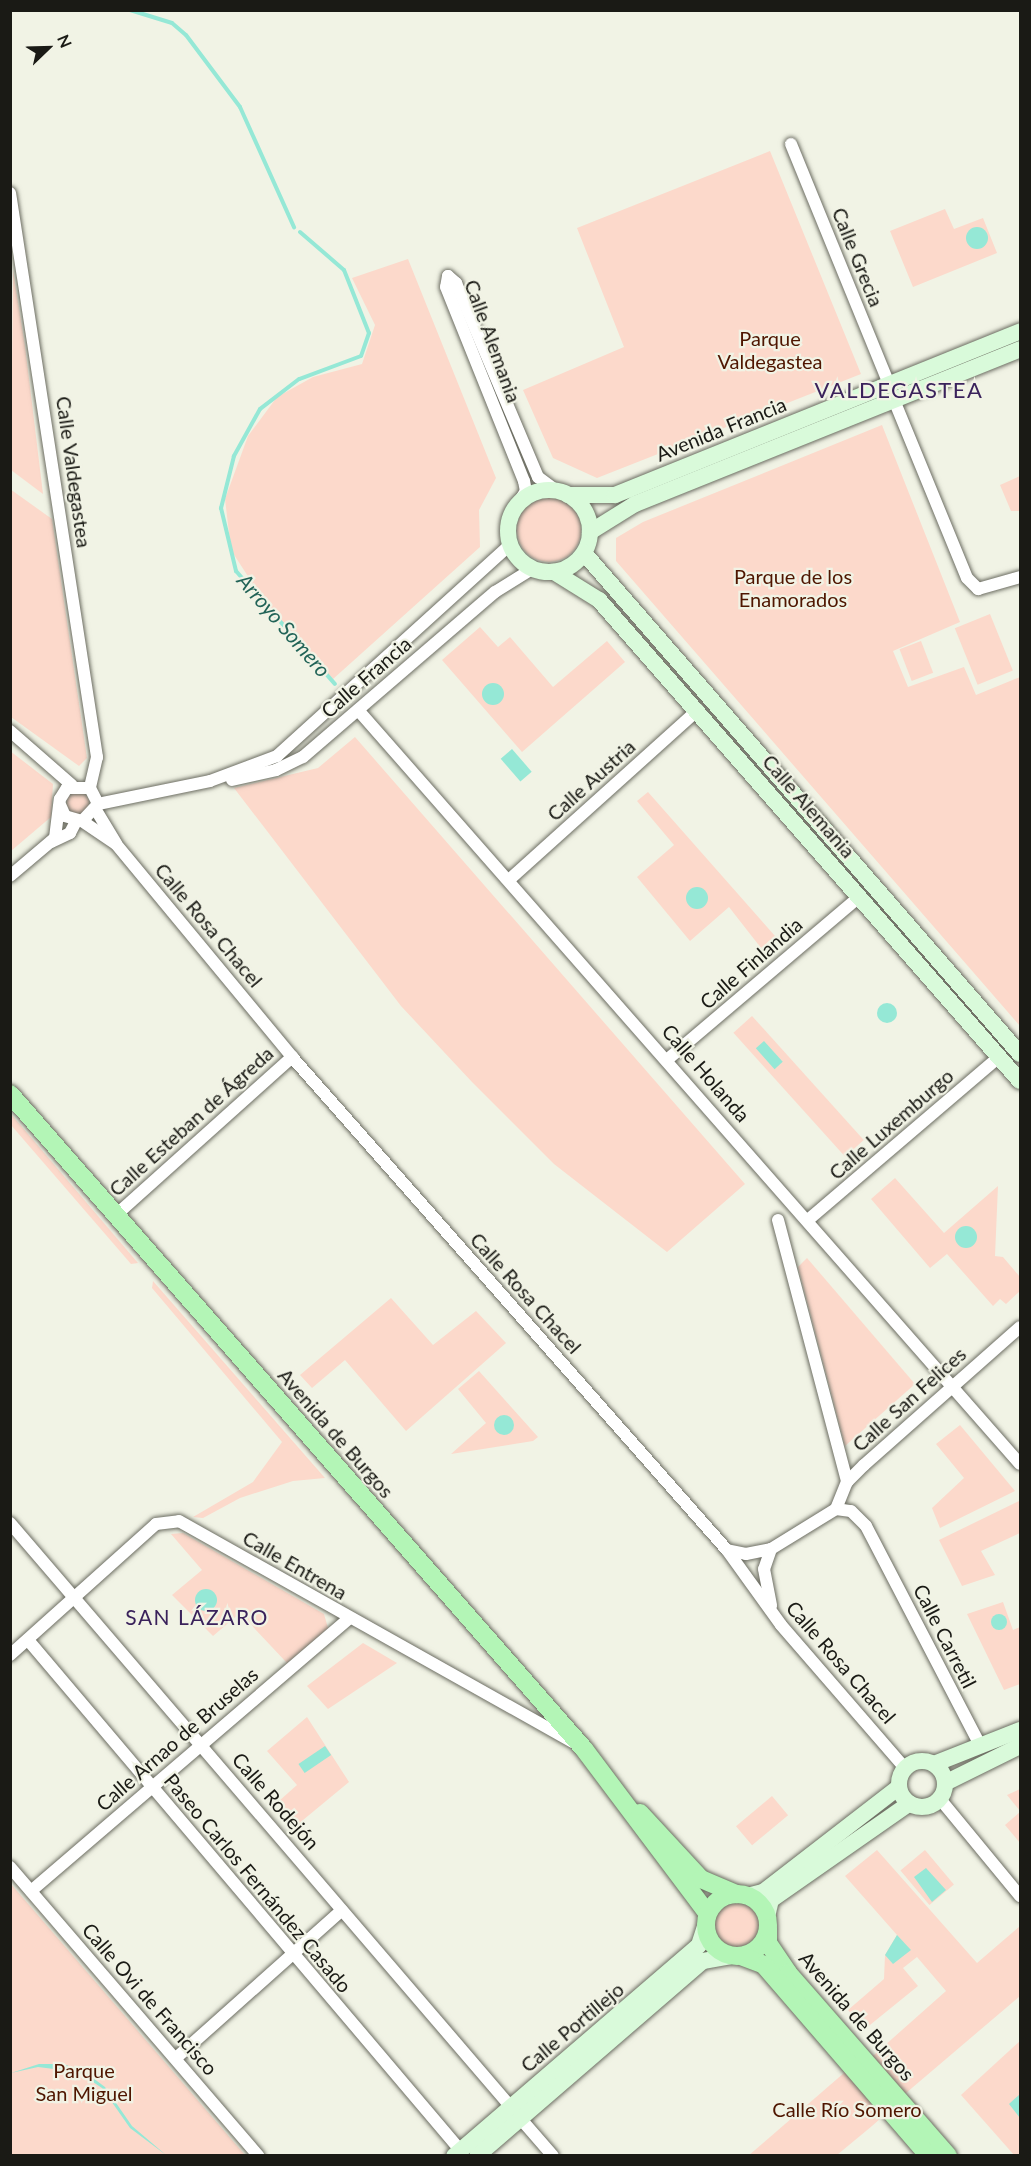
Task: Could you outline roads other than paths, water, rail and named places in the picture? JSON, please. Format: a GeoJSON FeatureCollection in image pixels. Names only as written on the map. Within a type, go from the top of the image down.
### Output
{"type":"FeatureCollection","features":[{"type":"Feature","properties":{"kind":"main road","name":"Avenida Francia"},"geometry":{"type":"LineString","coordinates":[[590,532],[635,504],[892,392],[1020,331]]}},
{"type":"Feature","properties":{"kind":"main road","name":"Avenida Francia"},"geometry":{"type":"LineString","coordinates":[[562,492],[615,495],[892,392],[1020,349]]}},
{"type":"Feature","properties":{"kind":"main road"},"geometry":{"type":"LineString","coordinates":[[562,492],[584,509],[590,532],[584,553],[555,572],[532,569],[510,545],[513,511],[526,496],[562,492]]}},
{"type":"Feature","properties":{"kind":"main road","name":"Calle Alemania"},"geometry":{"type":"LineString","coordinates":[[584,553],[1020,1054]]}},
{"type":"Feature","properties":{"kind":"main road","name":"Calle Alemania"},"geometry":{"type":"LineString","coordinates":[[555,572],[599,600],[698,710],[1020,1081]]}},
{"type":"Feature","properties":{"kind":"main road","name":"Avenida de Burgos"},"geometry":{"type":"LineString","coordinates":[[10,1094],[584,1749],[626,1802],[707,1918]]}},
{"type":"Feature","properties":{"kind":"main road"},"geometry":{"type":"LineString","coordinates":[[1020,1730],[934,1764],[920,1761],[905,1768],[899,1787],[763,1892],[719,1900],[707,1918],[713,1945],[736,1956],[759,1947],[771,1900],[910,1803],[927,1806],[943,1791],[1020,1746]]}},
{"type":"Feature","properties":{"kind":"main road"},"geometry":{"type":"LineString","coordinates":[[934,1764],[943,1791]]}},
{"type":"Feature","properties":{"kind":"main road"},"geometry":{"type":"LineString","coordinates":[[899,1787],[910,1803]]}},
{"type":"Feature","properties":{"kind":"main road","name":"Avenida de Burgos"},"geometry":{"type":"LineString","coordinates":[[626,1802],[668,1838],[701,1880],[742,1895]]}},
{"type":"Feature","properties":{"kind":"main road"},"geometry":{"type":"LineString","coordinates":[[742,1895],[767,1922]]}},
{"type":"Feature","properties":{"kind":"main road","name":"Calle Portillejo"},"geometry":{"type":"LineString","coordinates":[[477,2156],[515,2112],[699,1945],[707,1918]]}},
{"type":"Feature","properties":{"kind":"main road","name":"Avenida de Burgos"},"geometry":{"type":"LineString","coordinates":[[767,1922],[768,1943],[788,1973],[948,2156]]}},
{"type":"Feature","properties":{"kind":"main road","name":"Avenida de Burgos"},"geometry":{"type":"LineString","coordinates":[[736,1956],[764,1965],[929,2156]]}},
{"type":"Feature","properties":{"kind":"main road","name":"Calle Portillejo"},"geometry":{"type":"LineString","coordinates":[[457,2153],[515,2112],[703,1961],[736,1956]]}},
{"type":"Feature","properties":{"kind":"street","name":"Calle Grecia"},"geometry":{"type":"LineString","coordinates":[[791,144],[968,578],[978,589],[1020,577]]}},
{"type":"Feature","properties":{"kind":"street","name":"Calle Valdegastea"},"geometry":{"type":"LineString","coordinates":[[10,193],[12,231],[97,757],[94,799]]}},
{"type":"Feature","properties":{"kind":"street","name":"Calle Alemania"},"geometry":{"type":"LineString","coordinates":[[513,511],[526,491],[524,481],[446,287],[448,276],[456,283],[538,477],[562,492]]}},
{"type":"Feature","properties":{"kind":"street","name":"Calle Francia"},"geometry":{"type":"LineString","coordinates":[[210,781],[269,759],[295,741],[510,545]]}},
{"type":"Feature","properties":{"kind":"street","name":"Calle Francia"},"geometry":{"type":"LineString","coordinates":[[94,799],[131,797],[291,764],[358,710],[495,592],[532,569]]}},
{"type":"Feature","properties":{"kind":"street","name":"Calle Holanda"},"geometry":{"type":"LineString","coordinates":[[358,710],[510,879],[954,1385],[1020,1464]]}},
{"type":"Feature","properties":{"kind":"street","name":"Calle Austria"},"geometry":{"type":"LineString","coordinates":[[510,879],[698,710]]}},
{"type":"Feature","properties":{"kind":"street"},"geometry":{"type":"LineString","coordinates":[[10,730],[74,785],[94,799],[70,833],[51,842],[10,876]]}},
{"type":"Feature","properties":{"kind":"street"},"geometry":{"type":"LineString","coordinates":[[51,842],[59,827],[60,805],[97,757]]}},
{"type":"Feature","properties":{"kind":"street","name":"Calle Rosa Chacel"},"geometry":{"type":"LineString","coordinates":[[94,799],[116,844],[292,1057],[727,1550],[781,1625],[905,1768]]}},
{"type":"Feature","properties":{"kind":"street","name":"Calle Rosa Chacel"},"geometry":{"type":"LineString","coordinates":[[60,805],[79,821],[116,844]]}},
{"type":"Feature","properties":{"kind":"street","name":"Calle Finlandia"},"geometry":{"type":"LineString","coordinates":[[668,1059],[859,897]]}},
{"type":"Feature","properties":{"kind":"street","name":"Calle Esteban de Ágreda"},"geometry":{"type":"LineString","coordinates":[[116,1215],[292,1057]]}},
{"type":"Feature","properties":{"kind":"street","name":"Calle Luxemburgo"},"geometry":{"type":"LineString","coordinates":[[808,1220],[999,1057]]}},
{"type":"Feature","properties":{"kind":"street"},"geometry":{"type":"LineString","coordinates":[[778,1220],[847,1482]]}},
{"type":"Feature","properties":{"kind":"street","name":"Calle San Felices"},"geometry":{"type":"LineString","coordinates":[[836,1509],[847,1482],[1020,1327]]}},
{"type":"Feature","properties":{"kind":"street"},"geometry":{"type":"LineString","coordinates":[[727,1550],[746,1554],[771,1549],[836,1509]]}},
{"type":"Feature","properties":{"kind":"street","name":"Calle Carretil"},"geometry":{"type":"LineString","coordinates":[[836,1509],[859,1517],[875,1542],[981,1747]]}},
{"type":"Feature","properties":{"kind":"street","name":"Calle Entrena"},"geometry":{"type":"LineString","coordinates":[[10,1656],[166,1520],[178,1521],[584,1749]]}},
{"type":"Feature","properties":{"kind":"street","name":"Calle Rodejón"},"geometry":{"type":"LineString","coordinates":[[10,1523],[554,2156]]}},
{"type":"Feature","properties":{"kind":"street"},"geometry":{"type":"LineString","coordinates":[[771,1549],[766,1586],[781,1625]]}},
{"type":"Feature","properties":{"kind":"street","name":"Calle Arnao de Bruselas"},"geometry":{"type":"LineString","coordinates":[[31,1891],[349,1618]]}},
{"type":"Feature","properties":{"kind":"street","name":"Paseo Carlos Fernández Casado"},"geometry":{"type":"LineString","coordinates":[[28,1640],[457,2153]]}},
{"type":"Feature","properties":{"kind":"street"},"geometry":{"type":"LineString","coordinates":[[943,1791],[1020,1896]]}},
{"type":"Feature","properties":{"kind":"street","name":"Calle Ovi de Francisco"},"geometry":{"type":"LineString","coordinates":[[10,1868],[259,2156]]}},
{"type":"Feature","properties":{"kind":"street"},"geometry":{"type":"LineString","coordinates":[[176,2058],[342,1910]]}},
{"type":"Feature","properties":{"kind":"water"},"geometry":{"type":"Polygon","coordinates":[[[977,227],[985,230],[988,238],[985,246],[977,249],[969,246],[966,238],[969,230],[977,227]]]}},
{"type":"Feature","properties":{"kind":"water"},"geometry":{"type":"Polygon","coordinates":[[[493,683],[501,686],[504,694],[501,702],[493,705],[485,702],[482,694],[485,686],[493,683]]]}},
{"type":"Feature","properties":{"kind":"water"},"geometry":{"type":"Polygon","coordinates":[[[512,749],[532,772],[520,781],[501,759],[512,749]]]}},
{"type":"Feature","properties":{"kind":"water"},"geometry":{"type":"Polygon","coordinates":[[[697,887],[705,890],[708,898],[705,906],[697,909],[689,906],[686,898],[689,890],[697,887]]]}},
{"type":"Feature","properties":{"kind":"water"},"geometry":{"type":"Polygon","coordinates":[[[887,1003],[894,1006],[897,1013],[894,1020],[887,1023],[880,1020],[877,1013],[880,1006],[887,1003]]]}},
{"type":"Feature","properties":{"kind":"water"},"geometry":{"type":"Polygon","coordinates":[[[764,1041],[783,1062],[775,1069],[756,1048],[764,1041]]]}},
{"type":"Feature","properties":{"kind":"water"},"geometry":{"type":"Polygon","coordinates":[[[966,1226],[974,1229],[977,1237],[974,1245],[966,1248],[958,1245],[955,1237],[958,1229],[966,1226]]]}},
{"type":"Feature","properties":{"kind":"water"},"geometry":{"type":"Polygon","coordinates":[[[500,1415],[508,1415],[514,1421],[514,1429],[508,1435],[500,1435],[494,1429],[494,1421],[500,1415]]]}},
{"type":"Feature","properties":{"kind":"water"},"geometry":{"type":"Polygon","coordinates":[[[202,1589],[210,1589],[217,1596],[217,1604],[210,1611],[202,1611],[195,1604],[195,1596],[202,1589]]]}},
{"type":"Feature","properties":{"kind":"water"},"geometry":{"type":"Polygon","coordinates":[[[999,1614],[1007,1622],[999,1630],[991,1622],[999,1614]]]}},
{"type":"Feature","properties":{"kind":"water"},"geometry":{"type":"Polygon","coordinates":[[[325,1746],[331,1755],[305,1773],[298,1764],[325,1746]]]}},
{"type":"Feature","properties":{"kind":"water"},"geometry":{"type":"Polygon","coordinates":[[[926,1868],[946,1890],[932,1902],[914,1877],[926,1868]]]}},
{"type":"Feature","properties":{"kind":"water"},"geometry":{"type":"Polygon","coordinates":[[[897,1935],[911,1950],[893,1964],[885,1955],[897,1935]]]}},
{"type":"Feature","properties":{"kind":"water"},"geometry":{"type":"Polygon","coordinates":[[[39,2064],[64,2064],[89,2075],[105,2087],[132,2126],[166,2155],[130,2128],[102,2088],[78,2072],[38,2067],[11,2073],[39,2064]]]}},
{"type":"Feature","properties":{"kind":"water"},"geometry":{"type":"Polygon","coordinates":[[[1020,2094],[1020,2118],[1009,2104],[1020,2094]]]}},
{"type":"Feature","properties":{"kind":"waterway","name":"Arroyo Somero"},"geometry":{"type":"LineString","coordinates":[[130,10],[172,23],[186,35],[240,107],[294,227]]}},
{"type":"Feature","properties":{"kind":"waterway","name":"Arroyo Somero"},"geometry":{"type":"LineString","coordinates":[[300,232],[344,270],[369,333],[361,356],[299,379],[260,409],[234,456],[221,508],[236,571],[335,684]]}},
{"type":"Feature","properties":{"kind":"district","name":"VALDEGASTEA"},"geometry":{"type":"Point","coordinates":[899,390]}},
{"type":"Feature","properties":{"kind":"district","name":"SAN LÁZARO"},"geometry":{"type":"Point","coordinates":[197,1617]}},
{"type":"Feature","properties":{"kind":"park label","name":"Parque Valdegastea"},"geometry":{"type":"Point","coordinates":[770,350]}},
{"type":"Feature","properties":{"kind":"park label","name":"Parque de los Enamorados"},"geometry":{"type":"Point","coordinates":[793,588]}},
{"type":"Feature","properties":{"kind":"park label","name":"Parque San Miguel"},"geometry":{"type":"Point","coordinates":[84,2082]}},
{"type":"Feature","properties":{"kind":"park label","name":"Calle Río Somero"},"geometry":{"type":"Point","coordinates":[847,2109]}}]}
